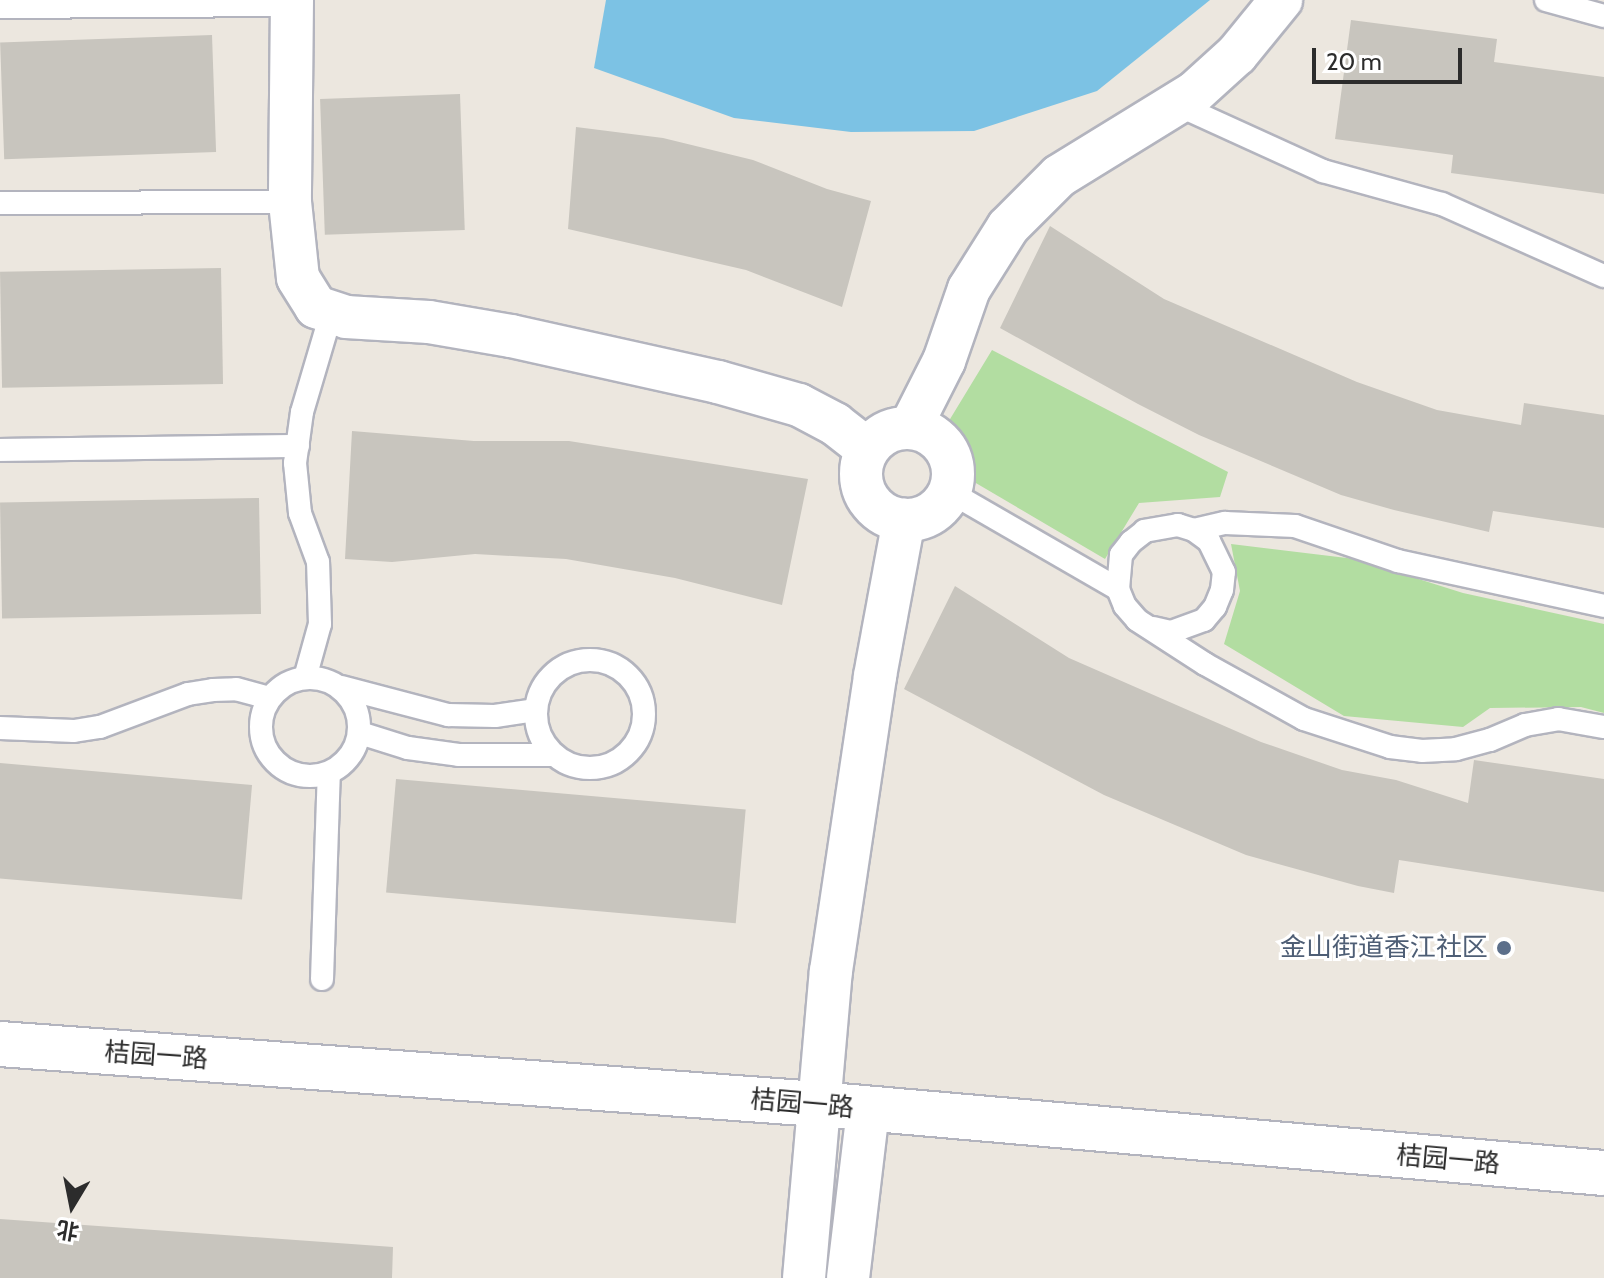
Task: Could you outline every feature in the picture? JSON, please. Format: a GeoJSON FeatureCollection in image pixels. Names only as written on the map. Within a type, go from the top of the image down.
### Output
{"type":"FeatureCollection","features":[{"type":"Feature","properties":{"kind":"street"},"geometry":{"type":"LineString","coordinates":[[910,428],[944,361],[969,289],[1008,227],[1059,176],[1176,104],[1237,54],[1281,0]]}},
{"type":"Feature","properties":{"kind":"street"},"geometry":{"type":"LineString","coordinates":[[292,2],[290,202],[298,278],[316,307],[331,314],[429,322],[497,334],[718,382],[799,405],[835,424],[867,449]]}},
{"type":"Feature","properties":{"kind":"street"},"geometry":{"type":"LineString","coordinates":[[910,428],[936,439],[946,450],[953,477],[950,492],[931,513],[904,520],[875,508],[865,496],[860,480],[867,449],[885,433],[910,428]]}},
{"type":"Feature","properties":{"kind":"street"},"geometry":{"type":"LineString","coordinates":[[804,1278],[831,971],[875,676],[904,520]]}},
{"type":"Feature","properties":{"kind":"street","name":"桔园一路"},"geometry":{"type":"LineString","coordinates":[[0,1044],[818,1104],[1604,1173]]}},
{"type":"Feature","properties":{"kind":"street"},"geometry":{"type":"LineString","coordinates":[[848,1278],[868,1110]]}},
{"type":"Feature","properties":{"kind":"lane"},"geometry":{"type":"LineString","coordinates":[[1546,0],[1604,16]]}},
{"type":"Feature","properties":{"kind":"lane"},"geometry":{"type":"LineString","coordinates":[[0,7],[292,2]]}},
{"type":"Feature","properties":{"kind":"lane"},"geometry":{"type":"LineString","coordinates":[[1176,104],[1323,171],[1442,204],[1604,276]]}},
{"type":"Feature","properties":{"kind":"lane"},"geometry":{"type":"LineString","coordinates":[[0,203],[290,202]]}},
{"type":"Feature","properties":{"kind":"lane"},"geometry":{"type":"LineString","coordinates":[[305,678],[320,624],[318,562],[300,513],[295,463],[302,412],[331,314]]}},
{"type":"Feature","properties":{"kind":"lane"},"geometry":{"type":"LineString","coordinates":[[0,450],[298,446]]}},
{"type":"Feature","properties":{"kind":"lane"},"geometry":{"type":"LineString","coordinates":[[950,492],[1118,589]]}},
{"type":"Feature","properties":{"kind":"lane"},"geometry":{"type":"LineString","coordinates":[[1604,606],[1398,561],[1295,526],[1225,523],[1194,530],[1161,526],[1131,542],[1119,564],[1118,589],[1125,606],[1137,620],[1253,694],[1304,719],[1390,747],[1422,751],[1456,749],[1490,740],[1525,725],[1558,719],[1604,727]]}},
{"type":"Feature","properties":{"kind":"lane"},"geometry":{"type":"LineString","coordinates":[[1153,628],[1171,632],[1188,628],[1204,620],[1215,607],[1224,572],[1209,541],[1194,530]]}},
{"type":"Feature","properties":{"kind":"lane"},"geometry":{"type":"LineString","coordinates":[[360,733],[408,748],[459,755],[553,755],[569,764],[587,768],[606,766],[622,758],[635,745],[643,729],[645,711],[641,693],[631,677],[617,666],[600,660],[582,660],[564,665],[550,676],[539,692],[535,710],[536,726],[553,755]]}},
{"type":"Feature","properties":{"kind":"lane"},"geometry":{"type":"LineString","coordinates":[[338,686],[355,707],[360,733],[349,759],[329,773],[310,777],[295,774],[269,755],[260,726],[270,698],[280,688],[305,678],[323,679],[338,686],[448,715],[495,716],[535,710]]}},
{"type":"Feature","properties":{"kind":"lane"},"geometry":{"type":"LineString","coordinates":[[0,728],[74,731],[100,727],[188,694],[213,690],[236,689],[270,698]]}},
{"type":"Feature","properties":{"kind":"lane"},"geometry":{"type":"LineString","coordinates":[[322,979],[329,773]]}},
{"type":"Feature","properties":{"kind":"green space"},"geometry":{"type":"Polygon","coordinates":[[[992,350],[1228,472],[1220,497],[1139,503],[1105,559],[969,479],[967,449],[944,429],[992,350]]]}},
{"type":"Feature","properties":{"kind":"green space"},"geometry":{"type":"Polygon","coordinates":[[[1231,544],[1355,559],[1463,593],[1604,624],[1604,713],[1581,707],[1490,708],[1463,727],[1344,716],[1224,644],[1240,591],[1231,544]]]}},
{"type":"Feature","properties":{"kind":"water"},"geometry":{"type":"Polygon","coordinates":[[[606,0],[1210,0],[1097,91],[974,131],[851,132],[734,118],[594,68],[606,0]]]}},
{"type":"Feature","properties":{"kind":"building"},"geometry":{"type":"Polygon","coordinates":[[[1351,20],[1497,39],[1494,62],[1604,77],[1604,194],[1451,173],[1453,155],[1335,139],[1351,20]]]}},
{"type":"Feature","properties":{"kind":"building"},"geometry":{"type":"Polygon","coordinates":[[[212,35],[216,152],[4,159],[0,42],[212,35]]]}},
{"type":"Feature","properties":{"kind":"building"},"geometry":{"type":"Polygon","coordinates":[[[460,94],[465,230],[325,235],[320,99],[460,94]]]}},
{"type":"Feature","properties":{"kind":"building"},"geometry":{"type":"Polygon","coordinates":[[[576,127],[663,138],[753,160],[827,189],[871,201],[842,307],[746,270],[568,229],[576,127]]]}},
{"type":"Feature","properties":{"kind":"building"},"geometry":{"type":"Polygon","coordinates":[[[1050,226],[1164,299],[1357,382],[1437,410],[1521,425],[1524,403],[1604,415],[1604,528],[1493,511],[1489,532],[1394,510],[1341,495],[1199,435],[1138,404],[1000,328],[1050,226]]]}},
{"type":"Feature","properties":{"kind":"building"},"geometry":{"type":"Polygon","coordinates":[[[221,268],[223,384],[2,388],[0,272],[221,268]]]}},
{"type":"Feature","properties":{"kind":"building"},"geometry":{"type":"Polygon","coordinates":[[[352,431],[474,441],[569,441],[808,479],[782,605],[675,578],[566,559],[475,554],[392,562],[345,559],[352,431]]]}},
{"type":"Feature","properties":{"kind":"building"},"geometry":{"type":"Polygon","coordinates":[[[259,498],[261,614],[2,619],[0,503],[259,498]]]}},
{"type":"Feature","properties":{"kind":"building"},"geometry":{"type":"Polygon","coordinates":[[[955,586],[1069,658],[1261,742],[1342,770],[1396,780],[1468,803],[1474,760],[1604,779],[1604,892],[1399,860],[1394,893],[1246,855],[1104,795],[904,689],[955,586]]]}},
{"type":"Feature","properties":{"kind":"building"},"geometry":{"type":"Polygon","coordinates":[[[0,763],[252,785],[242,900],[0,878],[0,763]]]}},
{"type":"Feature","properties":{"kind":"building"},"geometry":{"type":"Polygon","coordinates":[[[396,779],[746,810],[736,923],[386,893],[396,779]]]}},
{"type":"Feature","properties":{"kind":"building"},"geometry":{"type":"Polygon","coordinates":[[[0,1219],[393,1247],[392,1278],[0,1278],[0,1219]]]}},
{"type":"Feature","properties":{"kind":"place","name":"金山街道香江社区"},"geometry":{"type":"Point","coordinates":[1504,948]}}]}
